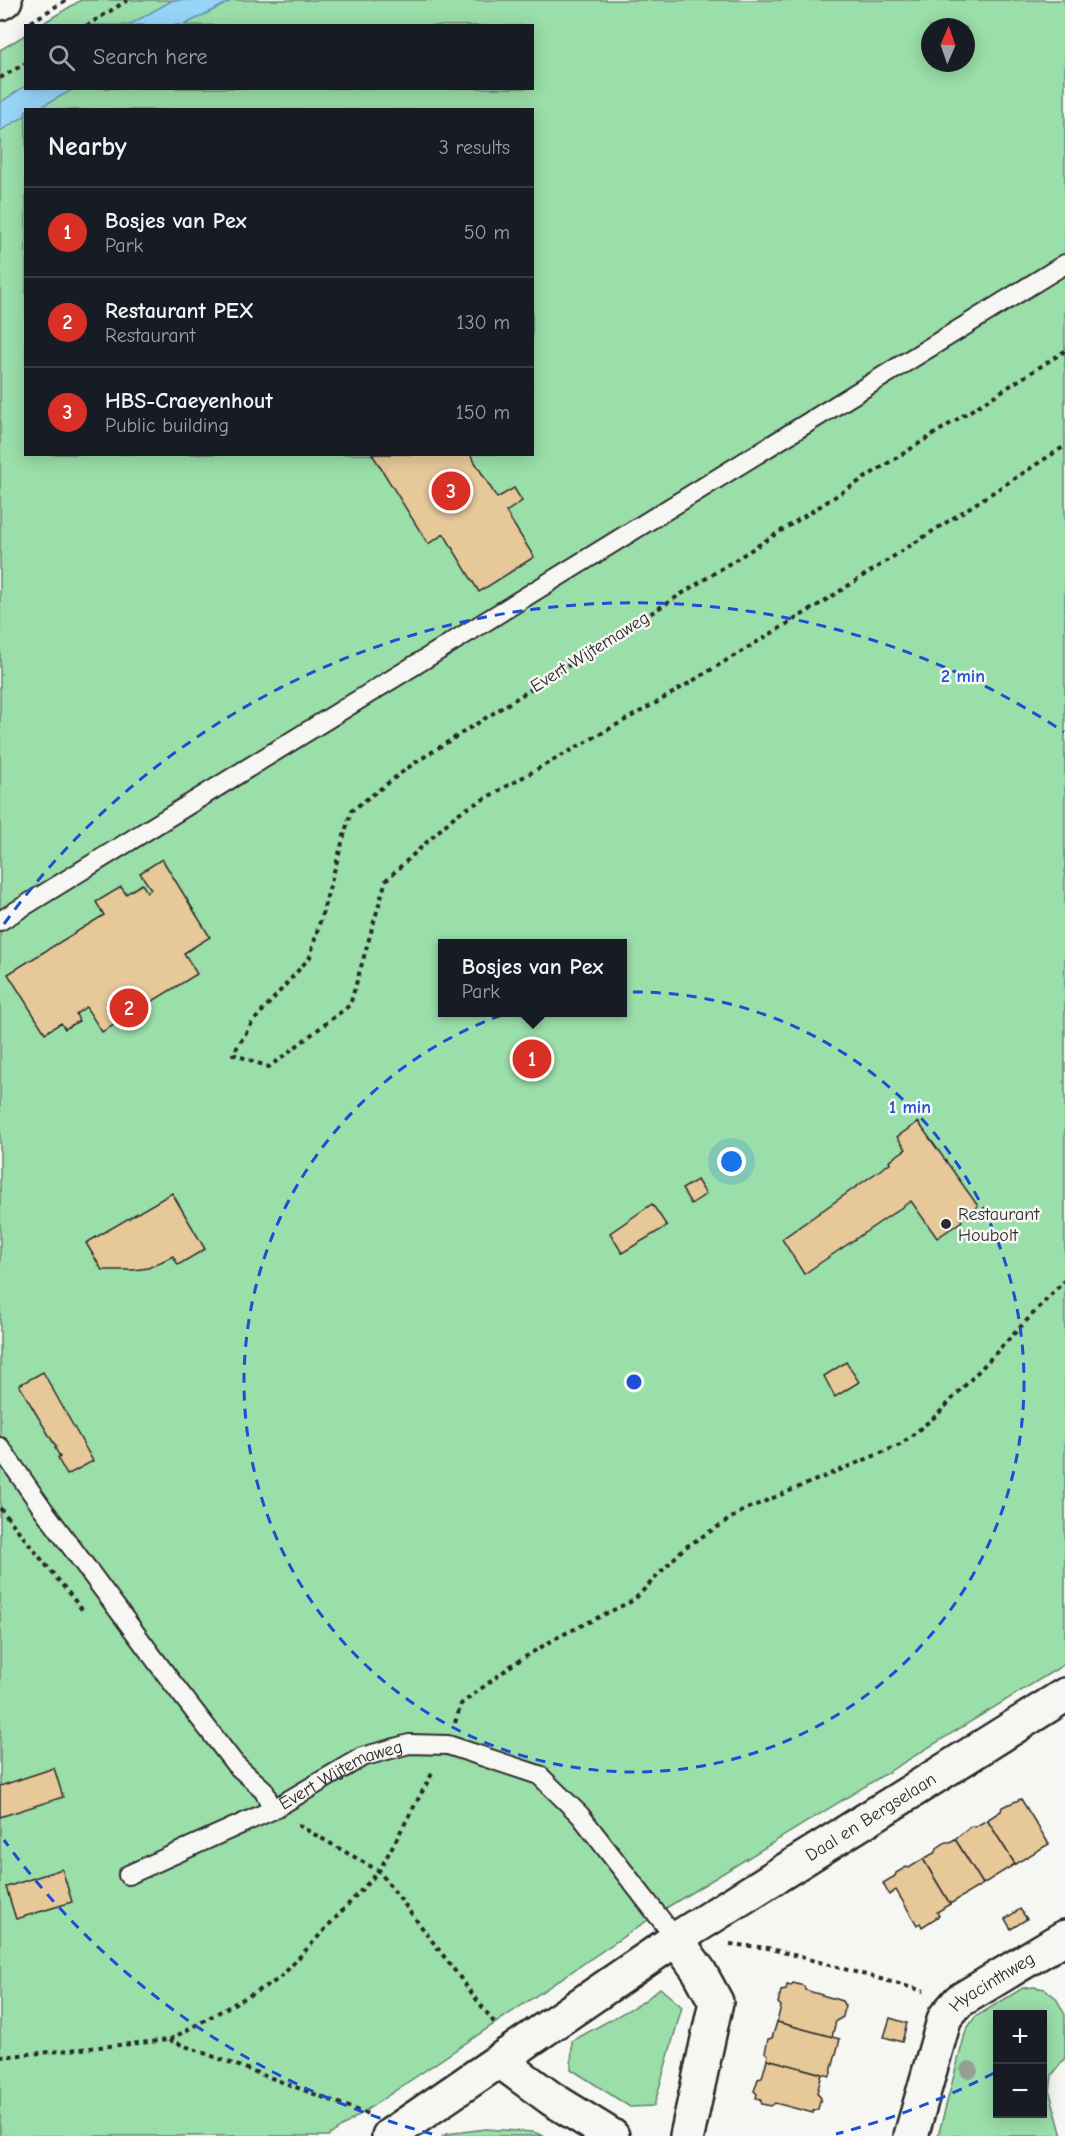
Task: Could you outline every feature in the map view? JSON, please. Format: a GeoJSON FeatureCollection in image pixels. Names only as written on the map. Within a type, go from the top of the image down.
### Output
{"type":"FeatureCollection","features":[{"type":"Feature","properties":{"kind":"street"},"geometry":{"type":"LineString","coordinates":[[0,3],[5,0]]}},
{"type":"Feature","properties":{"kind":"street","name":"Daal en Bergselaan"},"geometry":{"type":"LineString","coordinates":[[396,2132],[676,1939],[1065,1695]]}},
{"type":"Feature","properties":{"kind":"street"},"geometry":{"type":"LineString","coordinates":[[676,1939],[699,1971],[717,2002],[687,2136]]}},
{"type":"Feature","properties":{"kind":"street","name":"Hyacinthweg"},"geometry":{"type":"LineString","coordinates":[[911,2136],[945,2017],[959,2001],[1062,1946]]}},
{"type":"Feature","properties":{"kind":"street"},"geometry":{"type":"LineString","coordinates":[[500,2061],[552,2099],[612,2136]]}},
{"type":"Feature","properties":{"kind":"lane"},"geometry":{"type":"LineString","coordinates":[[0,921],[1065,264]]}},
{"type":"Feature","properties":{"kind":"lane","name":"Evert Wijtemaweg"},"geometry":{"type":"LineString","coordinates":[[0,1447],[43,1509],[171,1681],[235,1764],[264,1790],[272,1810],[362,1757],[409,1744],[448,1745],[539,1775],[580,1815],[676,1939]]}},
{"type":"Feature","properties":{"kind":"lane"},"geometry":{"type":"LineString","coordinates":[[128,1875],[272,1810]]}},
{"type":"Feature","properties":{"kind":"path"},"geometry":{"type":"LineString","coordinates":[[89,24],[128,0]]}},
{"type":"Feature","properties":{"kind":"path"},"geometry":{"type":"LineString","coordinates":[[0,78],[24,64]]}},
{"type":"Feature","properties":{"kind":"path","name":"Evert Wijtemaweg"},"geometry":{"type":"LineString","coordinates":[[1065,351],[414,764],[351,811],[309,957],[252,1023],[233,1054],[268,1067],[350,1005],[386,880],[457,814],[728,660],[815,607],[1065,446]]}},
{"type":"Feature","properties":{"kind":"path"},"geometry":{"type":"LineString","coordinates":[[0,2057],[169,2040],[279,1979],[378,1871],[448,1745],[461,1704],[512,1665],[547,1644],[634,1600],[684,1548],[744,1510],[900,1445],[937,1415],[1065,1280]]}},
{"type":"Feature","properties":{"kind":"path"},"geometry":{"type":"LineString","coordinates":[[272,1810],[378,1871],[483,2007]]}},
{"type":"Feature","properties":{"kind":"path"},"geometry":{"type":"LineString","coordinates":[[676,1939],[768,1948],[959,2001]]}},
{"type":"Feature","properties":{"kind":"path"},"geometry":{"type":"LineString","coordinates":[[169,2040],[396,2132]]}},
{"type":"Feature","properties":{"kind":"green space"},"geometry":{"type":"Polygon","coordinates":[[[81,0],[1065,0],[1065,1664],[666,1908],[328,2136],[0,2136],[0,50],[24,36],[24,90],[534,90],[534,24],[42,24],[81,0]]]}},
{"type":"Feature","properties":{"kind":"green space"},"geometry":{"type":"Polygon","coordinates":[[[660,1988],[682,2007],[654,2106],[630,2107],[571,2069],[572,2041],[643,2002],[660,1988]]]}},
{"type":"Feature","properties":{"kind":"green space"},"geometry":{"type":"Polygon","coordinates":[[[1023,1988],[1045,1989],[1056,1998],[1065,2015],[1065,2058],[1052,2075],[1050,2093],[1062,2136],[938,2136],[966,2030],[975,2017],[1023,1988]]]}},
{"type":"Feature","properties":{"kind":"green space"},"geometry":{"type":"Polygon","coordinates":[[[486,2129],[533,2132],[544,2136],[443,2136],[486,2129]]]}},
{"type":"Feature","properties":{"kind":"water"},"geometry":{"type":"Polygon","coordinates":[[[173,0],[233,0],[186,24],[131,24],[173,0]]]}},
{"type":"Feature","properties":{"kind":"water"},"geometry":{"type":"Polygon","coordinates":[[[24,87],[24,90],[72,90],[39,108],[24,108],[24,117],[0,131],[0,103],[24,87]]]}},
{"type":"Feature","properties":{"kind":"building"},"geometry":{"type":"Polygon","coordinates":[[[373,456],[471,456],[497,498],[514,488],[522,501],[506,512],[534,557],[479,592],[444,534],[428,544],[373,456]]]}},
{"type":"Feature","properties":{"kind":"building"},"geometry":{"type":"Polygon","coordinates":[[[162,859],[210,937],[184,953],[197,974],[141,1008],[143,1013],[129,1021],[127,1017],[102,1032],[86,1007],[76,1014],[79,1021],[65,1029],[61,1023],[45,1033],[8,974],[104,915],[96,902],[121,887],[126,894],[142,884],[147,892],[151,889],[140,873],[162,859]]]}},
{"type":"Feature","properties":{"kind":"building"},"geometry":{"type":"Polygon","coordinates":[[[918,1122],[978,1206],[960,1218],[962,1221],[937,1238],[911,1201],[804,1274],[782,1239],[890,1163],[889,1161],[906,1149],[897,1137],[918,1122]]]}},
{"type":"Feature","properties":{"kind":"building"},"geometry":{"type":"Polygon","coordinates":[[[697,1180],[706,1194],[691,1204],[682,1189],[697,1180]]]}},
{"type":"Feature","properties":{"kind":"building"},"geometry":{"type":"Polygon","coordinates":[[[172,1193],[205,1249],[178,1265],[173,1256],[148,1268],[102,1270],[86,1243],[172,1193]]]}},
{"type":"Feature","properties":{"kind":"building"},"geometry":{"type":"Polygon","coordinates":[[[652,1204],[667,1226],[622,1253],[610,1233],[652,1204]]]}},
{"type":"Feature","properties":{"kind":"building"},"geometry":{"type":"Polygon","coordinates":[[[846,1362],[859,1382],[835,1397],[824,1376],[846,1362]]]}},
{"type":"Feature","properties":{"kind":"building"},"geometry":{"type":"Polygon","coordinates":[[[43,1372],[93,1461],[67,1475],[58,1459],[60,1457],[56,1447],[19,1385],[43,1372]]]}},
{"type":"Feature","properties":{"kind":"building"},"geometry":{"type":"Polygon","coordinates":[[[54,1768],[63,1797],[0,1817],[0,1786],[54,1768]]]}},
{"type":"Feature","properties":{"kind":"building"},"geometry":{"type":"Polygon","coordinates":[[[1021,1799],[1049,1844],[1015,1864],[987,1820],[1001,1811],[1002,1807],[1021,1799]]]}},
{"type":"Feature","properties":{"kind":"building"},"geometry":{"type":"Polygon","coordinates":[[[987,1820],[1015,1864],[983,1884],[955,1839],[971,1826],[975,1827],[987,1820]]]}},
{"type":"Feature","properties":{"kind":"building"},"geometry":{"type":"Polygon","coordinates":[[[955,1839],[983,1884],[950,1904],[923,1859],[936,1852],[937,1848],[946,1842],[955,1839]]]}},
{"type":"Feature","properties":{"kind":"building"},"geometry":{"type":"Polygon","coordinates":[[[923,1859],[950,1904],[937,1912],[939,1916],[922,1927],[920,1923],[917,1925],[896,1890],[889,1895],[883,1883],[906,1867],[909,1868],[923,1859]]]}},
{"type":"Feature","properties":{"kind":"building"},"geometry":{"type":"Polygon","coordinates":[[[62,1869],[72,1902],[16,1919],[6,1887],[62,1869]]]}},
{"type":"Feature","properties":{"kind":"building"},"geometry":{"type":"Polygon","coordinates":[[[1020,1909],[1027,1919],[1011,1929],[1005,1919],[1020,1909]]]}},
{"type":"Feature","properties":{"kind":"building"},"geometry":{"type":"Polygon","coordinates":[[[793,1983],[804,1986],[805,1990],[842,2001],[845,2006],[843,2017],[836,2021],[832,2037],[777,2022],[781,2006],[778,2003],[781,1991],[786,1990],[787,1985],[791,1986],[793,1983]]]}},
{"type":"Feature","properties":{"kind":"building"},"geometry":{"type":"Polygon","coordinates":[[[890,2018],[907,2023],[902,2042],[884,2037],[890,2018]]]}},
{"type":"Feature","properties":{"kind":"building"},"geometry":{"type":"Polygon","coordinates":[[[777,2022],[840,2039],[830,2076],[767,2059],[768,2055],[765,2052],[768,2039],[772,2038],[777,2022]]]}},
{"type":"Feature","properties":{"kind":"building"},"geometry":{"type":"Polygon","coordinates":[[[767,2059],[822,2074],[817,2093],[821,2098],[818,2109],[813,2113],[775,2103],[771,2106],[762,2104],[760,2099],[756,2098],[757,2094],[754,2091],[758,2079],[762,2078],[767,2059]]]}},
{"type":"Feature","properties":{"kind":"place","name":"HBS-Craeyenhout"},"geometry":{"type":"Point","coordinates":[451,491]}},
{"type":"Feature","properties":{"kind":"place","name":"Restaurant PEX"},"geometry":{"type":"Point","coordinates":[129,1008]}},
{"type":"Feature","properties":{"kind":"place","name":"Bosjes van Pex"},"geometry":{"type":"Point","coordinates":[532,1059]}},
{"type":"Feature","properties":{"kind":"place","name":"Restaurant Houbolt"},"geometry":{"type":"Point","coordinates":[946,1224]}}]}
